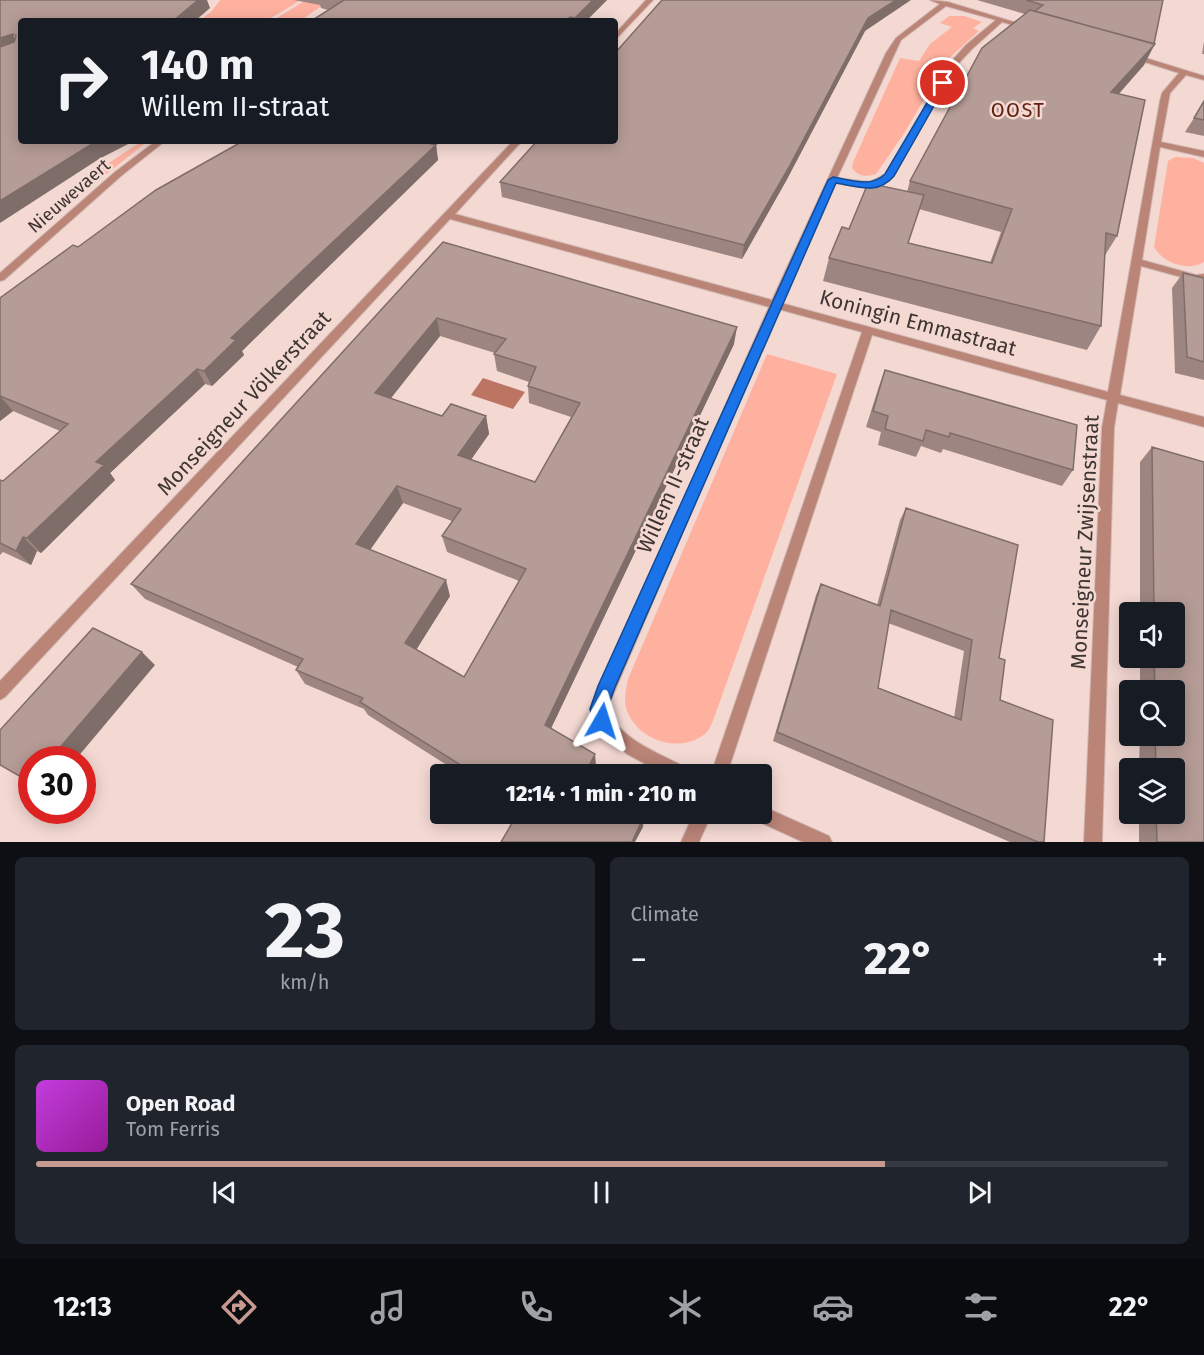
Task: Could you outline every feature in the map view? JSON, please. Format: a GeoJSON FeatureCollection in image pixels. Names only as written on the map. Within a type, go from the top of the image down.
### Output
{"type":"FeatureCollection","features":[{"type":"Feature","properties":{"kind":"street"},"geometry":{"type":"LineString","coordinates":[[618,35],[650,0]]}},
{"type":"Feature","properties":{"kind":"street"},"geometry":{"type":"LineString","coordinates":[[933,0],[1037,30]]}},
{"type":"Feature","properties":{"kind":"street","name":"Willem II-straat"},"geometry":{"type":"LineString","coordinates":[[663,764],[616,737],[602,721],[598,709],[775,305],[898,39],[946,3]]}},
{"type":"Feature","properties":{"kind":"street"},"geometry":{"type":"LineString","coordinates":[[833,180],[867,186],[880,184],[889,176],[953,65],[969,46],[1001,20]]}},
{"type":"Feature","properties":{"kind":"street"},"geometry":{"type":"LineString","coordinates":[[1124,55],[1204,78]]}},
{"type":"Feature","properties":{"kind":"street","name":"Monseigneur Zwijsenstraat"},"geometry":{"type":"LineString","coordinates":[[1093,834],[1108,428],[1166,93],[1184,72]]}},
{"type":"Feature","properties":{"kind":"street"},"geometry":{"type":"LineString","coordinates":[[1156,143],[1204,153]]}},
{"type":"Feature","properties":{"kind":"street","name":"Nieuwevaert"},"geometry":{"type":"LineString","coordinates":[[0,278],[118,174],[157,144]]}},
{"type":"Feature","properties":{"kind":"street","name":"Monseigneur Völkerstraat"},"geometry":{"type":"LineString","coordinates":[[0,692],[514,144]]}},
{"type":"Feature","properties":{"kind":"street","name":"Koningin Emmastraat"},"geometry":{"type":"LineString","coordinates":[[448,215],[1204,422]]}},
{"type":"Feature","properties":{"kind":"street"},"geometry":{"type":"LineString","coordinates":[[1136,262],[1196,278],[1204,277]]}},
{"type":"Feature","properties":{"kind":"street"},"geometry":{"type":"LineString","coordinates":[[722,764],[869,329]]}},
{"type":"Feature","properties":{"kind":"street"},"geometry":{"type":"LineString","coordinates":[[772,819],[823,842]]}},
{"type":"Feature","properties":{"kind":"street"},"geometry":{"type":"LineString","coordinates":[[690,842],[698,824]]}},
{"type":"Feature","properties":{"kind":"shaded area"},"geometry":{"type":"Polygon","coordinates":[[[220,0],[301,0],[271,18],[203,18],[220,0]]]}},
{"type":"Feature","properties":{"kind":"shaded area"},"geometry":{"type":"Polygon","coordinates":[[[306,0],[330,0],[304,18],[277,18],[306,0]]]}},
{"type":"Feature","properties":{"kind":"shaded area"},"geometry":{"type":"Polygon","coordinates":[[[949,16],[964,16],[982,22],[973,28],[979,31],[947,60],[905,132],[876,174],[860,175],[852,168],[853,162],[900,58],[919,61],[930,44],[952,27],[940,23],[949,16]]]}},
{"type":"Feature","properties":{"kind":"shaded area"},"geometry":{"type":"Polygon","coordinates":[[[137,144],[144,144],[69,204],[62,194],[137,144]]]}},
{"type":"Feature","properties":{"kind":"shaded area"},"geometry":{"type":"Polygon","coordinates":[[[1175,157],[1193,158],[1204,163],[1204,262],[1198,265],[1176,264],[1163,258],[1154,247],[1168,161],[1175,157]]]}},
{"type":"Feature","properties":{"kind":"shaded area"},"geometry":{"type":"Polygon","coordinates":[[[767,354],[837,374],[710,727],[705,734],[695,740],[684,743],[661,741],[641,730],[627,711],[625,699],[628,679],[767,354]]]}},
{"type":"Feature","properties":{"kind":"shaded area"},"geometry":{"type":"Polygon","coordinates":[[[483,378],[525,392],[513,409],[471,395],[483,378]]]}},
{"type":"Feature","properties":{"kind":"building"},"geometry":{"type":"Polygon","coordinates":[[[0,0],[198,0],[177,18],[18,18],[18,144],[92,144],[0,201],[0,47],[14,42],[16,36],[13,34],[0,38],[0,0]]]}},
{"type":"Feature","properties":{"kind":"building"},"geometry":{"type":"Polygon","coordinates":[[[344,0],[593,0],[575,18],[316,18],[344,0]]]}},
{"type":"Feature","properties":{"kind":"building"},"geometry":{"type":"Polygon","coordinates":[[[662,0],[896,0],[868,18],[789,167],[744,245],[500,182],[534,144],[618,144],[618,50],[662,0]]]}},
{"type":"Feature","properties":{"kind":"building"},"geometry":{"type":"Polygon","coordinates":[[[1026,0],[1163,0],[1154,44],[1035,11],[1043,5],[1026,0]]]}},
{"type":"Feature","properties":{"kind":"building"},"geometry":{"type":"Polygon","coordinates":[[[1030,10],[1155,44],[1111,92],[1145,100],[1117,236],[1106,233],[1101,326],[829,258],[842,227],[849,229],[868,183],[924,195],[908,243],[992,263],[1012,209],[910,181],[982,48],[1030,10]]]}},
{"type":"Feature","properties":{"kind":"building"},"geometry":{"type":"Polygon","coordinates":[[[1204,101],[1204,120],[1194,118],[1204,101]]]}},
{"type":"Feature","properties":{"kind":"building"},"geometry":{"type":"Polygon","coordinates":[[[238,144],[436,145],[231,338],[236,340],[204,371],[197,369],[96,462],[104,465],[27,538],[23,537],[16,551],[0,543],[0,480],[3,481],[68,424],[0,396],[0,298],[73,245],[78,247],[156,190],[238,144]]]}},
{"type":"Feature","properties":{"kind":"building"},"geometry":{"type":"Polygon","coordinates":[[[443,242],[737,327],[545,725],[595,754],[590,764],[459,764],[360,702],[363,698],[296,670],[303,659],[131,584],[443,242]],[[437,318],[375,393],[442,416],[451,404],[486,416],[458,455],[535,482],[580,403],[528,386],[536,367],[494,354],[506,339],[437,318]],[[397,486],[356,544],[446,580],[405,643],[464,677],[526,569],[442,536],[461,509],[397,486]]]}},
{"type":"Feature","properties":{"kind":"building"},"geometry":{"type":"Polygon","coordinates":[[[1183,273],[1204,278],[1204,362],[1187,357],[1183,273]]]}},
{"type":"Feature","properties":{"kind":"building"},"geometry":{"type":"Polygon","coordinates":[[[885,370],[1077,425],[1073,470],[950,433],[949,437],[926,430],[923,441],[885,429],[888,416],[873,411],[885,370]]]}},
{"type":"Feature","properties":{"kind":"building"},"geometry":{"type":"Polygon","coordinates":[[[1152,447],[1204,462],[1204,842],[1157,842],[1156,824],[1185,824],[1185,758],[1156,758],[1155,746],[1185,746],[1185,680],[1155,680],[1154,668],[1185,668],[1185,602],[1154,602],[1152,447]]]}},
{"type":"Feature","properties":{"kind":"building"},"geometry":{"type":"Polygon","coordinates":[[[906,508],[1018,545],[999,658],[1005,660],[1000,700],[1053,720],[1044,842],[1038,842],[777,732],[821,584],[880,606],[906,508]],[[891,610],[878,688],[961,720],[972,640],[891,610]]]}},
{"type":"Feature","properties":{"kind":"building"},"geometry":{"type":"Polygon","coordinates":[[[93,628],[142,652],[61,746],[18,746],[18,775],[0,765],[0,730],[93,628]]]}},
{"type":"Feature","properties":{"kind":"building"},"geometry":{"type":"Polygon","coordinates":[[[512,824],[640,824],[632,842],[501,842],[512,824]]]}},
{"type":"Feature","properties":{"kind":"district","name":"OOST"},"geometry":{"type":"Point","coordinates":[1018,110]}},
{"type":"Feature","properties":{"kind":"route"},"geometry":{"type":"LineString","coordinates":[[602,721],[598,709],[607,686],[775,305],[833,180],[867,186],[880,184],[889,176],[943,83]]}}]}
